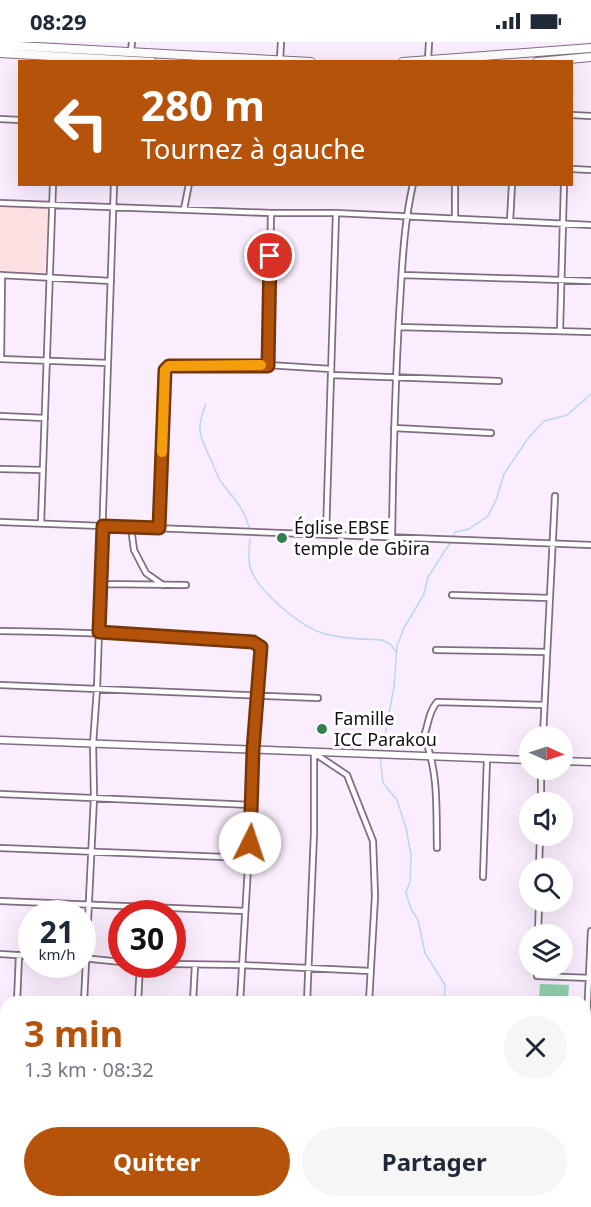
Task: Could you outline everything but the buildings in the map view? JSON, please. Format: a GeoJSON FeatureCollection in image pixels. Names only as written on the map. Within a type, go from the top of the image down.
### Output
{"type":"FeatureCollection","features":[{"type":"Feature","properties":{"kind":"main road"},"geometry":{"type":"LineString","coordinates":[[0,45],[122,50],[131,46],[280,60]]}},
{"type":"Feature","properties":{"kind":"main road"},"geometry":{"type":"LineString","coordinates":[[428,60],[587,46]]}},
{"type":"Feature","properties":{"kind":"main road"},"geometry":{"type":"LineString","coordinates":[[0,53],[90,60]]}},
{"type":"Feature","properties":{"kind":"main road"},"geometry":{"type":"LineString","coordinates":[[570,60],[591,57]]}},
{"type":"Feature","properties":{"kind":"street"},"geometry":{"type":"LineString","coordinates":[[280,60],[281,42]]}},
{"type":"Feature","properties":{"kind":"street"},"geometry":{"type":"LineString","coordinates":[[428,60],[429,42]]}},
{"type":"Feature","properties":{"kind":"street"},"geometry":{"type":"LineString","coordinates":[[120,60],[122,50]]}},
{"type":"Feature","properties":{"kind":"street"},"geometry":{"type":"LineString","coordinates":[[573,115],[591,117]]}},
{"type":"Feature","properties":{"kind":"street"},"geometry":{"type":"LineString","coordinates":[[0,119],[18,120]]}},
{"type":"Feature","properties":{"kind":"street"},"geometry":{"type":"LineString","coordinates":[[573,169],[591,170]]}},
{"type":"Feature","properties":{"kind":"street"},"geometry":{"type":"LineString","coordinates":[[41,523],[53,186]]}},
{"type":"Feature","properties":{"kind":"street"},"geometry":{"type":"LineString","coordinates":[[88,900],[94,797],[93,744],[101,584],[114,186]]}},
{"type":"Feature","properties":{"kind":"street"},"geometry":{"type":"LineString","coordinates":[[184,209],[189,186]]}},
{"type":"Feature","properties":{"kind":"street"},"geometry":{"type":"LineString","coordinates":[[392,538],[396,376],[405,216],[412,186]]}},
{"type":"Feature","properties":{"kind":"street"},"geometry":{"type":"LineString","coordinates":[[455,218],[456,186]]}},
{"type":"Feature","properties":{"kind":"street"},"geometry":{"type":"LineString","coordinates":[[510,221],[512,186]]}},
{"type":"Feature","properties":{"kind":"street"},"geometry":{"type":"LineString","coordinates":[[560,330],[564,186]]}},
{"type":"Feature","properties":{"kind":"street"},"geometry":{"type":"LineString","coordinates":[[0,203],[271,213],[336,213],[591,225]]}},
{"type":"Feature","properties":{"kind":"street"},"geometry":{"type":"LineString","coordinates":[[268,366],[271,213]]}},
{"type":"Feature","properties":{"kind":"street"},"geometry":{"type":"LineString","coordinates":[[326,535],[336,213]]}},
{"type":"Feature","properties":{"kind":"street"},"geometry":{"type":"LineString","coordinates":[[108,363],[1,359],[1,275],[111,281]]}},
{"type":"Feature","properties":{"kind":"street"},"geometry":{"type":"LineString","coordinates":[[402,275],[591,281]]}},
{"type":"Feature","properties":{"kind":"street"},"geometry":{"type":"LineString","coordinates":[[399,327],[591,332]]}},
{"type":"Feature","properties":{"kind":"street"},"geometry":{"type":"LineString","coordinates":[[159,528],[165,370],[169,366],[175,364],[331,369]]}},
{"type":"Feature","properties":{"kind":"street"},"geometry":{"type":"LineString","coordinates":[[331,375],[499,381]]}},
{"type":"Feature","properties":{"kind":"street"},"geometry":{"type":"LineString","coordinates":[[0,416],[45,418]]}},
{"type":"Feature","properties":{"kind":"street"},"geometry":{"type":"LineString","coordinates":[[394,429],[491,433]]}},
{"type":"Feature","properties":{"kind":"street"},"geometry":{"type":"LineString","coordinates":[[0,469],[43,470]]}},
{"type":"Feature","properties":{"kind":"street"},"geometry":{"type":"LineString","coordinates":[[543,726],[555,496]]}},
{"type":"Feature","properties":{"kind":"street"},"geometry":{"type":"LineString","coordinates":[[0,522],[591,545]]}},
{"type":"Feature","properties":{"kind":"street"},"geometry":{"type":"LineString","coordinates":[[130,527],[134,550],[146,573],[163,585]]}},
{"type":"Feature","properties":{"kind":"street"},"geometry":{"type":"LineString","coordinates":[[101,584],[186,585]]}},
{"type":"Feature","properties":{"kind":"street"},"geometry":{"type":"LineString","coordinates":[[452,595],[550,598]]}},
{"type":"Feature","properties":{"kind":"street"},"geometry":{"type":"LineString","coordinates":[[0,631],[99,632],[258,643],[261,647],[253,750],[252,805],[240,996]]}},
{"type":"Feature","properties":{"kind":"street"},"geometry":{"type":"LineString","coordinates":[[436,650],[547,652]]}},
{"type":"Feature","properties":{"kind":"street"},"geometry":{"type":"LineString","coordinates":[[0,686],[318,698]]}},
{"type":"Feature","properties":{"kind":"street"},"geometry":{"type":"LineString","coordinates":[[437,848],[436,779],[433,757],[424,736],[429,712],[437,702],[544,705]]}},
{"type":"Feature","properties":{"kind":"street"},"geometry":{"type":"LineString","coordinates":[[0,740],[519,759]]}},
{"type":"Feature","properties":{"kind":"street"},"geometry":{"type":"LineString","coordinates":[[307,996],[314,833],[314,753]]}},
{"type":"Feature","properties":{"kind":"street"},"geometry":{"type":"LineString","coordinates":[[314,753],[347,776],[373,841],[375,896],[369,996]]}},
{"type":"Feature","properties":{"kind":"street"},"geometry":{"type":"LineString","coordinates":[[483,877],[487,758]]}},
{"type":"Feature","properties":{"kind":"street"},"geometry":{"type":"LineString","coordinates":[[573,761],[591,762]]}},
{"type":"Feature","properties":{"kind":"street"},"geometry":{"type":"LineString","coordinates":[[0,794],[252,805]]}},
{"type":"Feature","properties":{"kind":"street"},"geometry":{"type":"LineString","coordinates":[[0,848],[249,858]]}},
{"type":"Feature","properties":{"kind":"street"},"geometry":{"type":"LineString","coordinates":[[0,902],[18,903]]}},
{"type":"Feature","properties":{"kind":"street"},"geometry":{"type":"LineString","coordinates":[[96,905],[245,911]]}},
{"type":"Feature","properties":{"kind":"street"},"geometry":{"type":"LineString","coordinates":[[589,996],[591,932]]}},
{"type":"Feature","properties":{"kind":"street"},"geometry":{"type":"LineString","coordinates":[[0,954],[18,955]]}},
{"type":"Feature","properties":{"kind":"street"},"geometry":{"type":"LineString","coordinates":[[186,965],[370,971]]}},
{"type":"Feature","properties":{"kind":"street"},"geometry":{"type":"LineString","coordinates":[[193,996],[195,965]]}},
{"type":"Feature","properties":{"kind":"street"},"geometry":{"type":"LineString","coordinates":[[573,977],[590,978]]}},
{"type":"Feature","properties":{"kind":"street"},"geometry":{"type":"LineString","coordinates":[[17,996],[18,978]]}},
{"type":"Feature","properties":{"kind":"street"},"geometry":{"type":"LineString","coordinates":[[84,978],[84,996]]}},
{"type":"Feature","properties":{"kind":"street"},"geometry":{"type":"LineString","coordinates":[[138,996],[139,978]]}},
{"type":"Feature","properties":{"kind":"shaded area"},"geometry":{"type":"Polygon","coordinates":[[[0,205],[48,205],[45,273],[0,272],[0,205]]]}},
{"type":"Feature","properties":{"kind":"green space"},"geometry":{"type":"Polygon","coordinates":[[[540,984],[569,985],[568,996],[539,996],[540,984]]]}},
{"type":"Feature","properties":{"kind":"waterway"},"geometry":{"type":"LineString","coordinates":[[382,751],[394,687],[397,646],[404,628],[424,594],[428,577],[455,532],[469,529],[488,516],[504,474],[529,437],[544,421],[567,415],[591,394]]}},
{"type":"Feature","properties":{"kind":"waterway"},"geometry":{"type":"LineString","coordinates":[[206,404],[200,427],[202,440],[219,478],[242,509],[249,527]]}},
{"type":"Feature","properties":{"kind":"waterway"},"geometry":{"type":"LineString","coordinates":[[250,539],[249,564],[254,576],[270,596],[291,615],[313,629],[329,635],[382,640],[390,644],[397,653]]}},
{"type":"Feature","properties":{"kind":"waterway"},"geometry":{"type":"LineString","coordinates":[[380,756],[383,783],[397,800],[406,828],[411,855],[410,881],[406,893],[411,909],[418,920],[425,953],[445,985],[444,996]]}},
{"type":"Feature","properties":{"kind":"slow traffic"},"geometry":{"type":"LineString","coordinates":[[162,452],[165,370],[169,366],[175,364],[261,365]]}},
{"type":"Feature","properties":{"kind":"place","name":"Église EBSE temple de Gbira"},"geometry":{"type":"Point","coordinates":[282,538]}},
{"type":"Feature","properties":{"kind":"place","name":"Famille ICC Parakou"},"geometry":{"type":"Point","coordinates":[322,729]}},
{"type":"Feature","properties":{"kind":"route"},"geometry":{"type":"LineString","coordinates":[[250,843],[253,750],[261,647],[258,643],[253,642],[99,632],[103,526],[159,528],[165,370],[175,364],[268,366],[270,256]]}}]}
